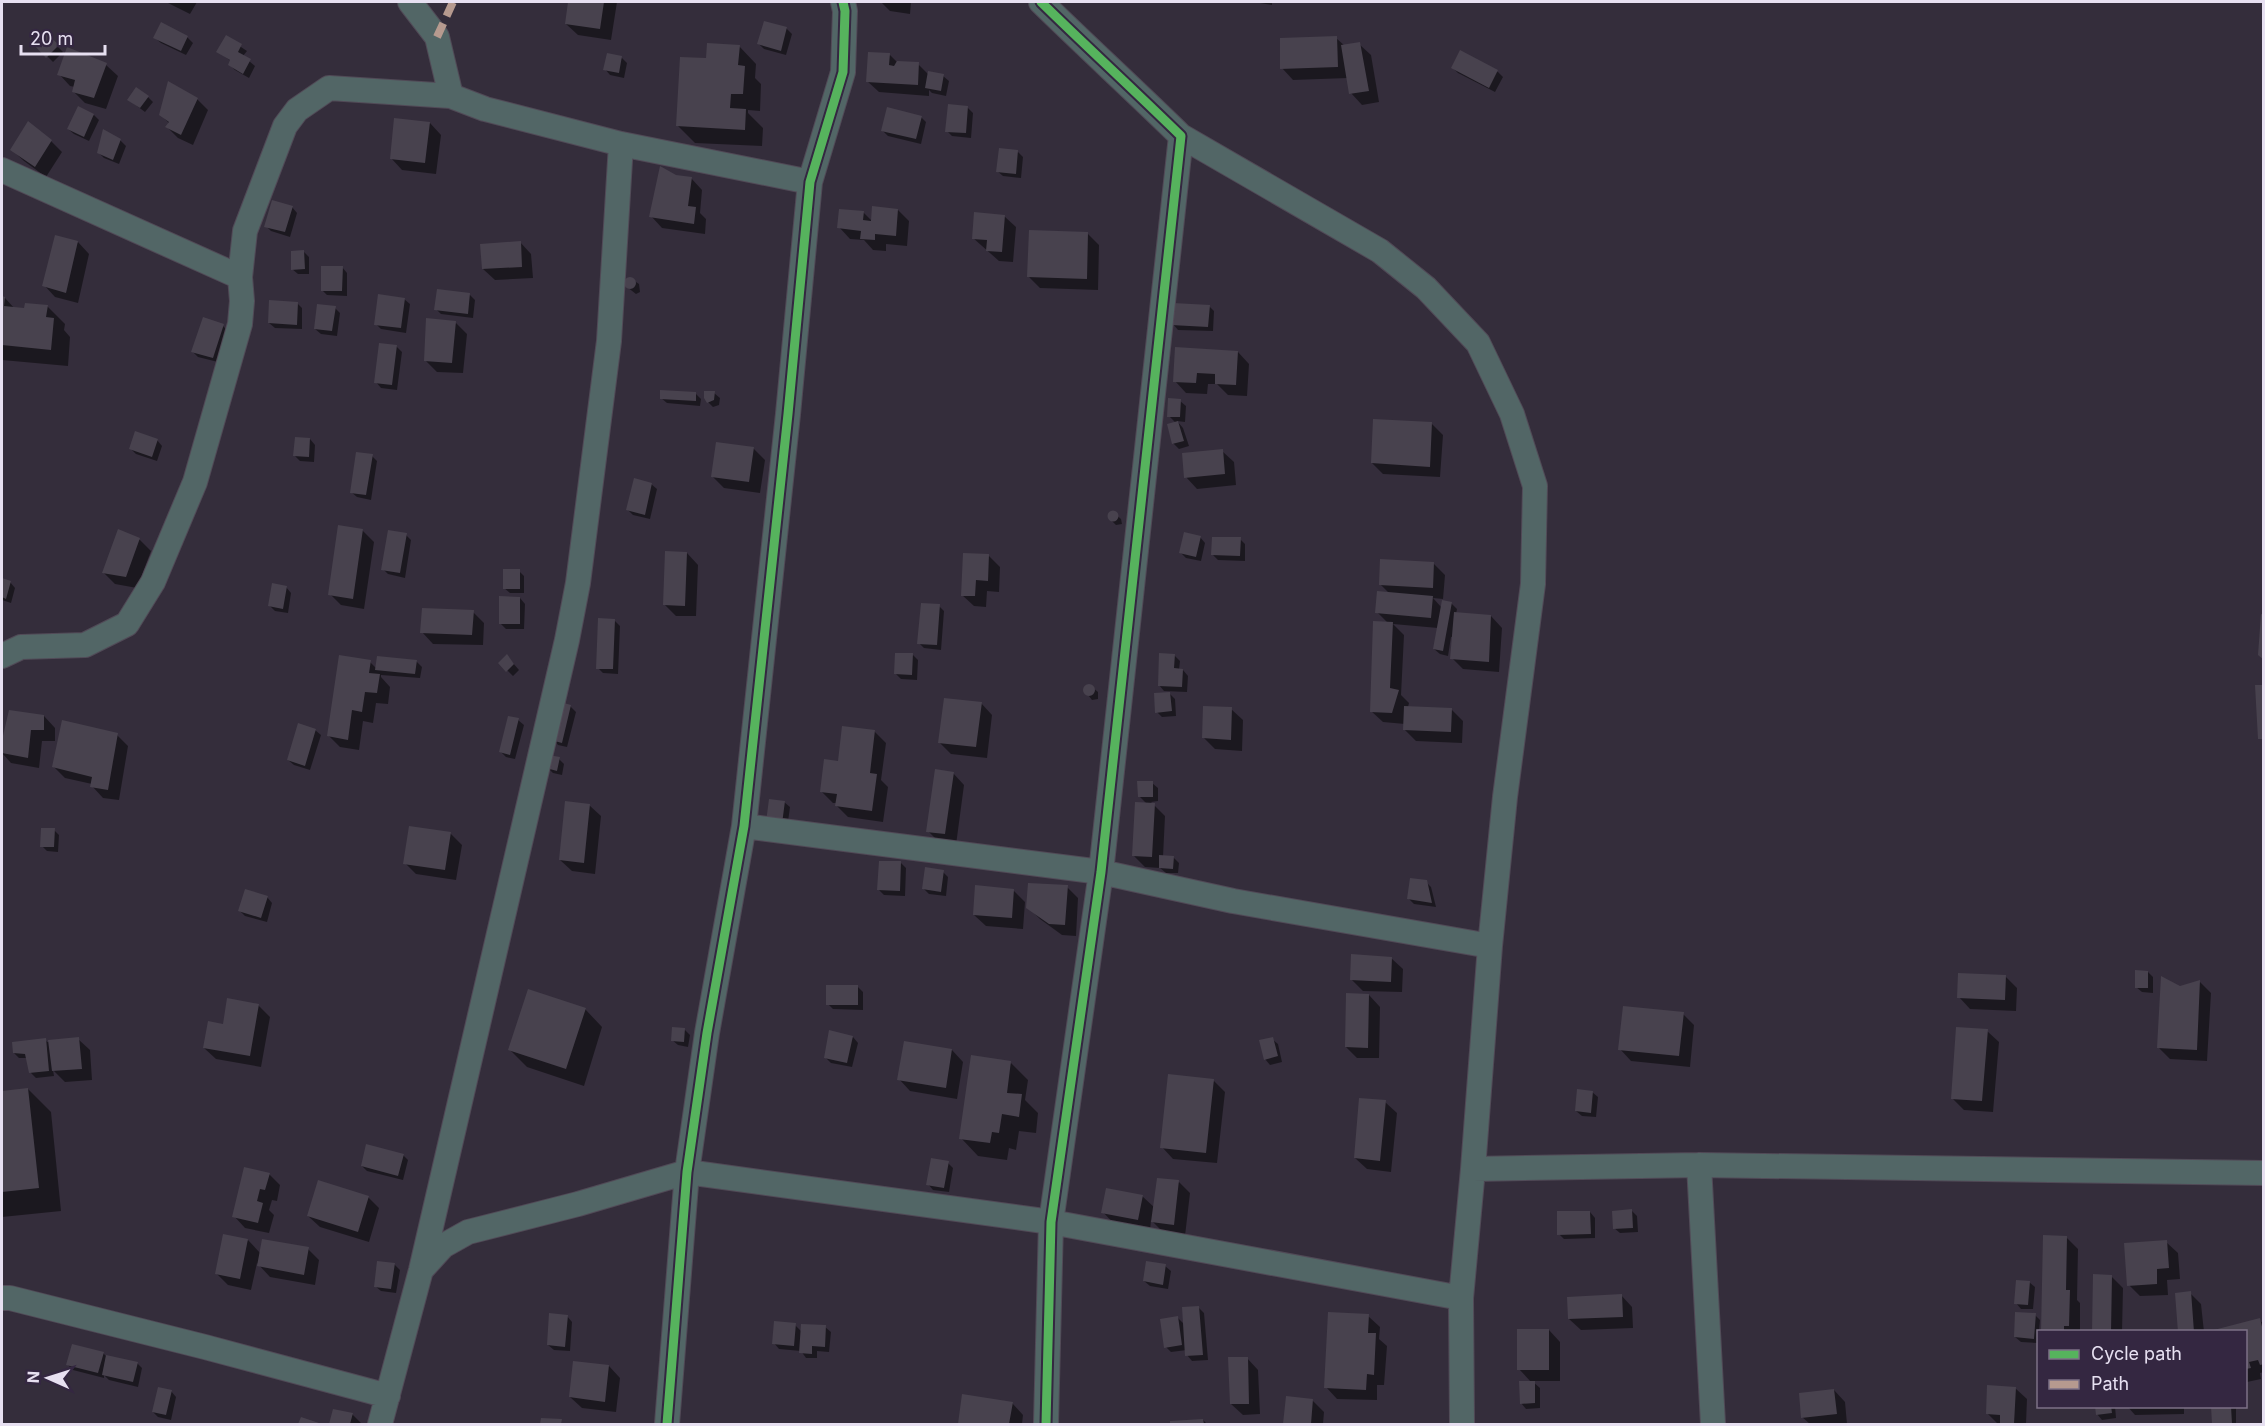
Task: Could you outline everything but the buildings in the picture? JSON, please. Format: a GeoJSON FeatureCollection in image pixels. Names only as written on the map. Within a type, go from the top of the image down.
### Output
{"type":"FeatureCollection","features":[{"type":"Feature","properties":{"kind":"street"},"geometry":{"type":"LineString","coordinates":[[410,2],[437,38],[451,96]]}},
{"type":"Feature","properties":{"kind":"street"},"geometry":{"type":"LineString","coordinates":[[667,1425],[687,1172],[707,1034],[744,826],[787,426],[810,182],[843,72],[845,11],[843,2]]}},
{"type":"Feature","properties":{"kind":"street"},"geometry":{"type":"LineString","coordinates":[[1041,2],[1090,52],[1149,104],[1181,136],[1380,251],[1426,288],[1478,344],[1512,414],[1535,486],[1533,584],[1515,713],[1490,946],[1461,1298],[1462,1425]]}},
{"type":"Feature","properties":{"kind":"street"},"geometry":{"type":"LineString","coordinates":[[2,656],[21,647],[85,645],[127,624],[153,582],[195,482],[240,324],[242,301],[240,277],[245,231],[257,194],[285,126],[297,110],[329,88],[451,96],[485,109],[621,144],[810,182]]}},
{"type":"Feature","properties":{"kind":"street"},"geometry":{"type":"LineString","coordinates":[[1046,1425],[1051,1222],[1101,872],[1181,136]]}},
{"type":"Feature","properties":{"kind":"street"},"geometry":{"type":"LineString","coordinates":[[380,1425],[422,1270],[567,640],[578,583],[609,341],[621,144]]}},
{"type":"Feature","properties":{"kind":"street"},"geometry":{"type":"LineString","coordinates":[[2,170],[240,277]]}},
{"type":"Feature","properties":{"kind":"street"},"geometry":{"type":"LineString","coordinates":[[744,826],[1101,872],[1233,901],[1490,946]]}},
{"type":"Feature","properties":{"kind":"street"},"geometry":{"type":"LineString","coordinates":[[1473,1168],[1699,1165],[2264,1173]]}},
{"type":"Feature","properties":{"kind":"street"},"geometry":{"type":"LineString","coordinates":[[1699,1165],[1713,1425]]}},
{"type":"Feature","properties":{"kind":"street"},"geometry":{"type":"LineString","coordinates":[[422,1270],[443,1246],[468,1232],[579,1204],[687,1172],[1051,1222],[1461,1298]]}},
{"type":"Feature","properties":{"kind":"street"},"geometry":{"type":"LineString","coordinates":[[2,1298],[205,1347],[388,1396]]}},
{"type":"Feature","properties":{"kind":"marked path"},"geometry":{"type":"LineString","coordinates":[[437,37],[453,2]]}},
{"type":"Feature","properties":{"kind":"cycle path"},"geometry":{"type":"LineString","coordinates":[[667,1424],[687,1172],[707,1033],[744,826],[810,182],[843,72],[845,11],[843,2]]}},
{"type":"Feature","properties":{"kind":"cycle path"},"geometry":{"type":"LineString","coordinates":[[1041,2],[1181,136],[1101,872],[1051,1222],[1046,1424]]}}]}
